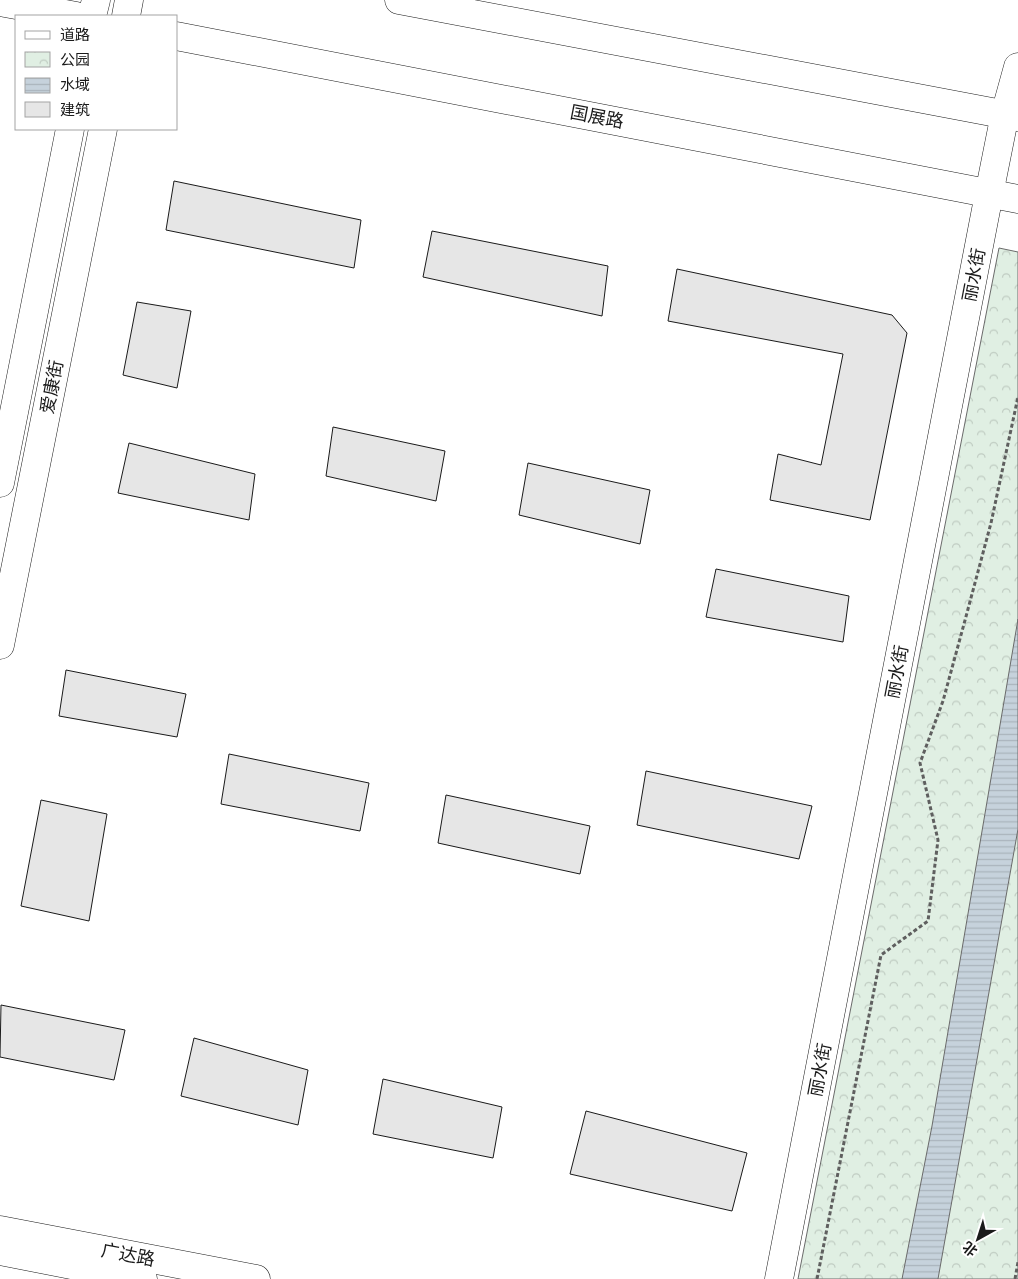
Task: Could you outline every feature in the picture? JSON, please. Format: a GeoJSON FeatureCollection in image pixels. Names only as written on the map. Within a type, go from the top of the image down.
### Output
{"type":"FeatureCollection","features":[{"type":"Feature","properties":{"kind":"main road"},"geometry":{"type":"LineString","coordinates":[[92,15],[96,0]]}},
{"type":"Feature","properties":{"kind":"main road"},"geometry":{"type":"LineString","coordinates":[[126,15],[129,0]]}},
{"type":"Feature","properties":{"kind":"main road"},"geometry":{"type":"LineString","coordinates":[[399,0],[1018,117]]}},
{"type":"Feature","properties":{"kind":"main road"},"geometry":{"type":"LineString","coordinates":[[0,2],[71,15]]}},
{"type":"Feature","properties":{"kind":"main road","name":"国展路"},"geometry":{"type":"LineString","coordinates":[[178,36],[1018,199]]}},
{"type":"Feature","properties":{"kind":"main road","name":"丽水街"},"geometry":{"type":"LineString","coordinates":[[780,1279],[990,189],[1005,114],[1018,67]]}},
{"type":"Feature","properties":{"kind":"main road","name":"爱康街"},"geometry":{"type":"LineString","coordinates":[[0,483],[70,130]]}},
{"type":"Feature","properties":{"kind":"main road","name":"爱康街"},"geometry":{"type":"LineString","coordinates":[[0,645],[103,130]]}},
{"type":"Feature","properties":{"kind":"main road","name":"广达路"},"geometry":{"type":"LineString","coordinates":[[0,1230],[256,1279]]}},
{"type":"Feature","properties":{"kind":"main road","name":"广达路"},"geometry":{"type":"LineString","coordinates":[[0,1252],[143,1279]]}},
{"type":"Feature","properties":{"kind":"path"},"geometry":{"type":"LineString","coordinates":[[817,1279],[881,955],[928,921],[938,840],[920,763],[943,701],[964,624],[991,523],[1018,397]]}},
{"type":"Feature","properties":{"kind":"path"},"geometry":{"type":"LineString","coordinates":[[1015,1279],[1018,1262]]}},
{"type":"Feature","properties":{"kind":"green space"},"geometry":{"type":"Polygon","coordinates":[[[999,248],[1018,252],[1018,1279],[798,1279],[999,248]]]}},
{"type":"Feature","properties":{"kind":"water"},"geometry":{"type":"Polygon","coordinates":[[[1018,619],[1018,829],[938,1279],[902,1279],[932,1126],[1018,619]]]}},
{"type":"Feature","properties":{"kind":"building"},"geometry":{"type":"Polygon","coordinates":[[[174,181],[361,220],[354,268],[166,230],[174,181]]]}},
{"type":"Feature","properties":{"kind":"building"},"geometry":{"type":"Polygon","coordinates":[[[432,231],[608,266],[602,316],[423,277],[432,231]]]}},
{"type":"Feature","properties":{"kind":"building"},"geometry":{"type":"Polygon","coordinates":[[[677,269],[892,315],[907,333],[870,520],[770,500],[778,454],[821,465],[843,354],[668,321],[677,269]]]}},
{"type":"Feature","properties":{"kind":"building"},"geometry":{"type":"Polygon","coordinates":[[[137,302],[191,311],[177,388],[123,375],[137,302]]]}},
{"type":"Feature","properties":{"kind":"building"},"geometry":{"type":"Polygon","coordinates":[[[333,427],[445,451],[436,501],[326,476],[333,427]]]}},
{"type":"Feature","properties":{"kind":"building"},"geometry":{"type":"Polygon","coordinates":[[[129,443],[255,474],[249,520],[118,493],[129,443]]]}},
{"type":"Feature","properties":{"kind":"building"},"geometry":{"type":"Polygon","coordinates":[[[528,463],[650,490],[640,544],[519,515],[528,463]]]}},
{"type":"Feature","properties":{"kind":"building"},"geometry":{"type":"Polygon","coordinates":[[[716,569],[849,596],[843,642],[706,617],[716,569]]]}},
{"type":"Feature","properties":{"kind":"building"},"geometry":{"type":"Polygon","coordinates":[[[66,670],[186,694],[177,737],[59,716],[66,670]]]}},
{"type":"Feature","properties":{"kind":"building"},"geometry":{"type":"Polygon","coordinates":[[[229,754],[369,783],[360,831],[221,804],[229,754]]]}},
{"type":"Feature","properties":{"kind":"building"},"geometry":{"type":"Polygon","coordinates":[[[646,771],[812,806],[799,859],[637,825],[646,771]]]}},
{"type":"Feature","properties":{"kind":"building"},"geometry":{"type":"Polygon","coordinates":[[[446,795],[590,826],[580,874],[438,843],[446,795]]]}},
{"type":"Feature","properties":{"kind":"building"},"geometry":{"type":"Polygon","coordinates":[[[41,800],[107,814],[89,921],[21,906],[41,800]]]}},
{"type":"Feature","properties":{"kind":"building"},"geometry":{"type":"Polygon","coordinates":[[[1,1005],[125,1030],[114,1080],[0,1057],[1,1005]]]}},
{"type":"Feature","properties":{"kind":"building"},"geometry":{"type":"Polygon","coordinates":[[[194,1038],[308,1070],[298,1125],[181,1096],[194,1038]]]}},
{"type":"Feature","properties":{"kind":"building"},"geometry":{"type":"Polygon","coordinates":[[[383,1079],[502,1107],[493,1158],[373,1134],[383,1079]]]}},
{"type":"Feature","properties":{"kind":"building"},"geometry":{"type":"Polygon","coordinates":[[[586,1111],[747,1153],[732,1211],[570,1174],[586,1111]]]}}]}
